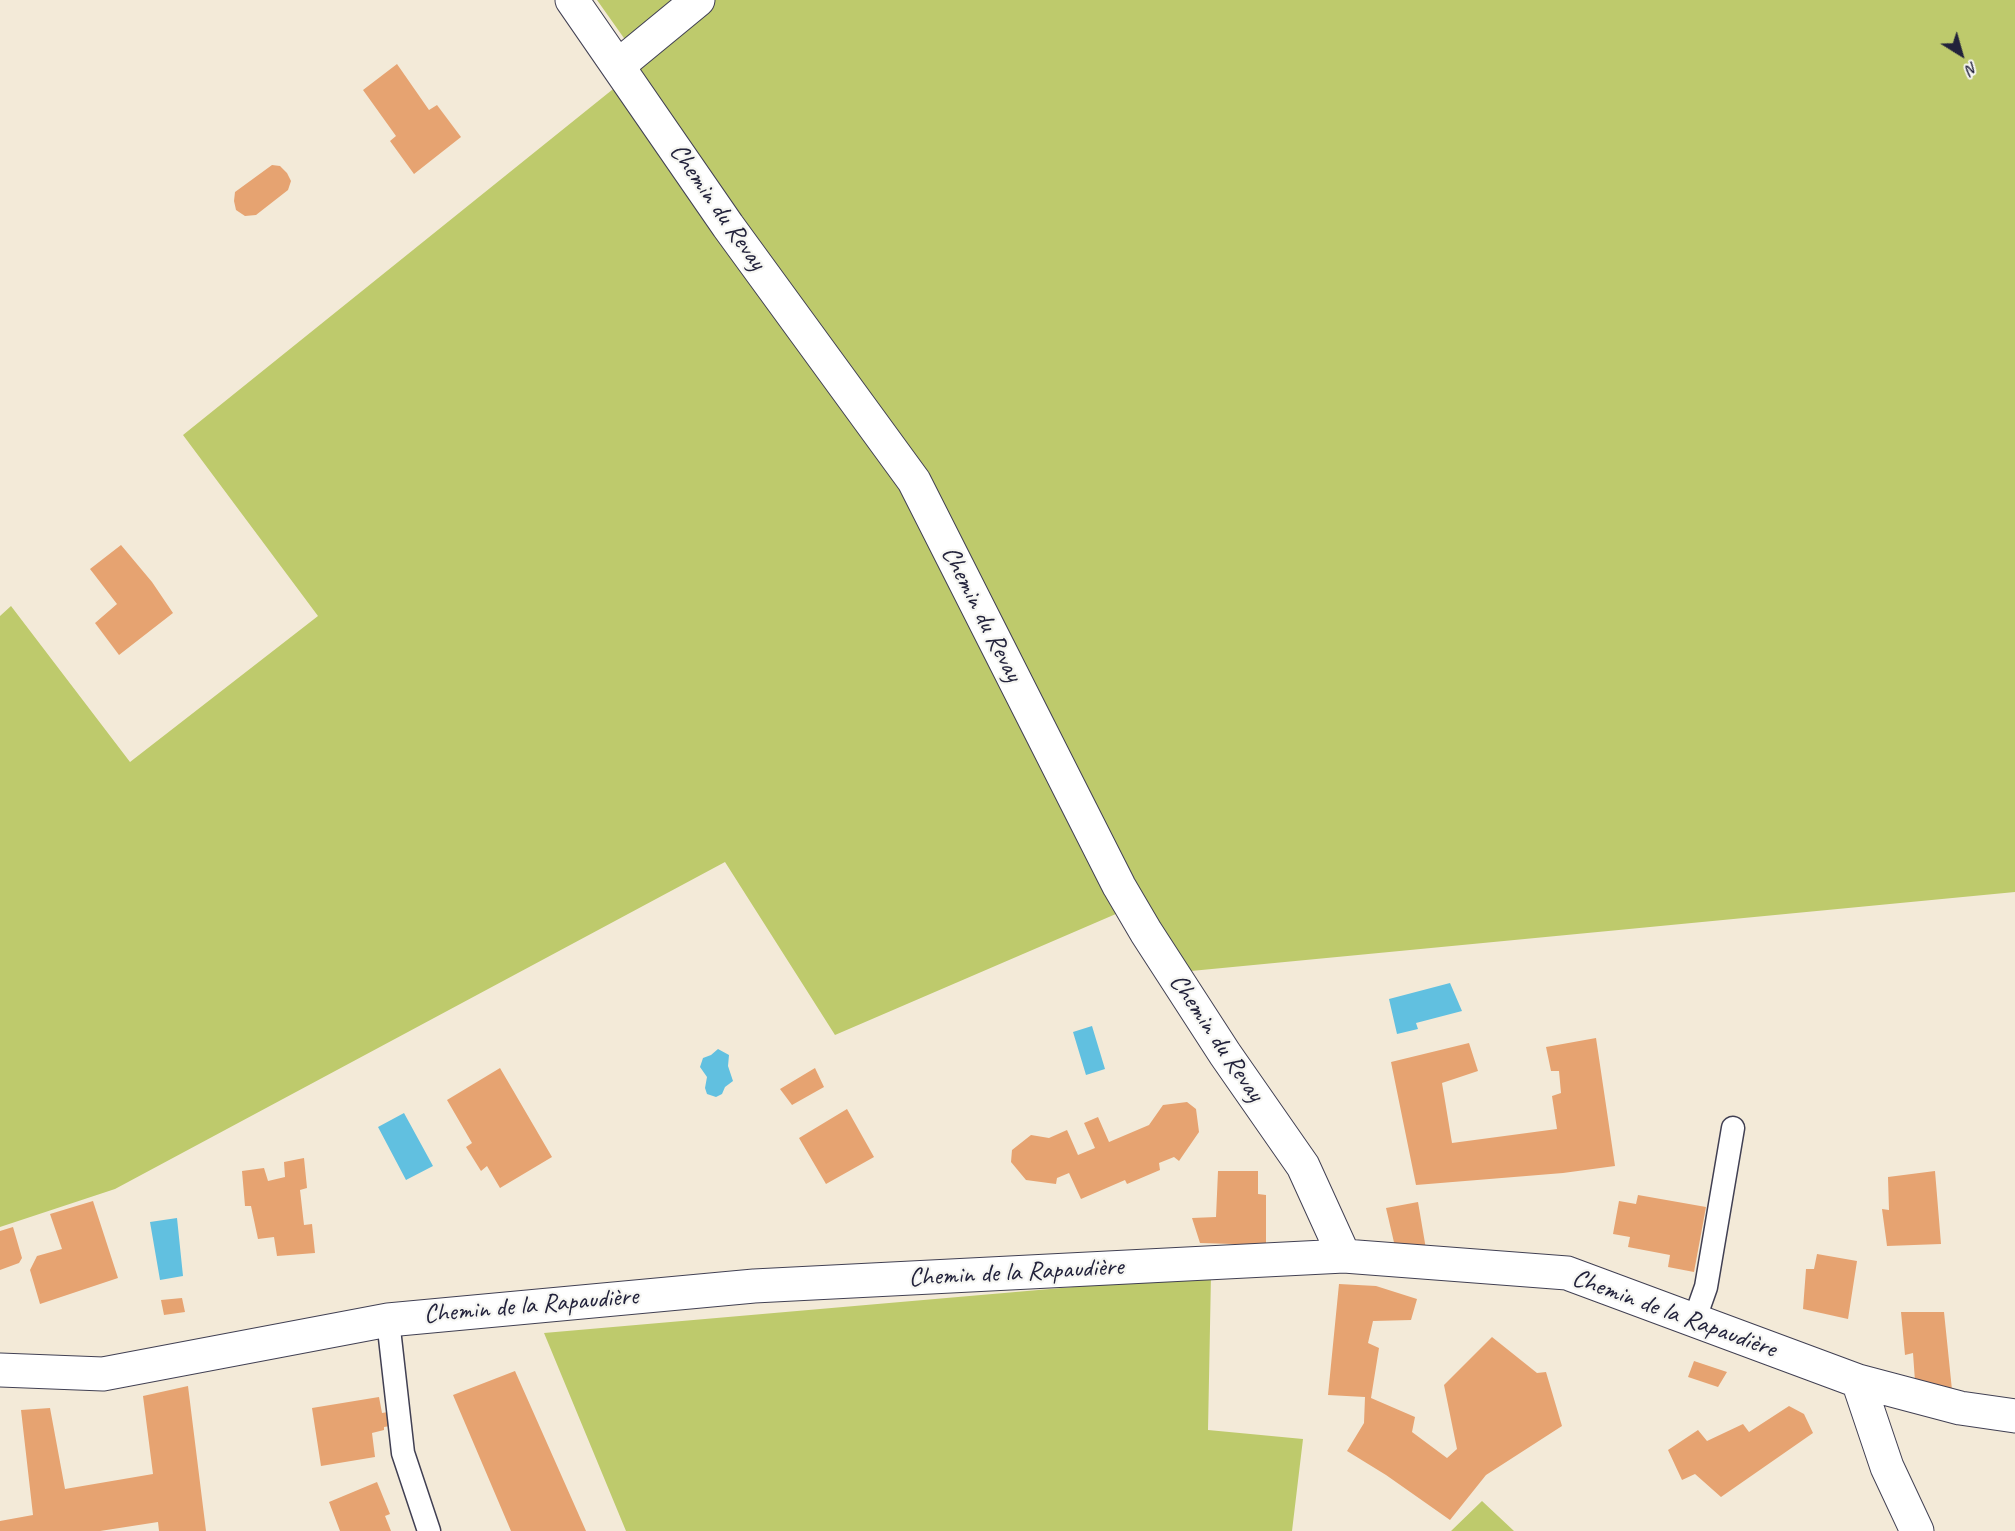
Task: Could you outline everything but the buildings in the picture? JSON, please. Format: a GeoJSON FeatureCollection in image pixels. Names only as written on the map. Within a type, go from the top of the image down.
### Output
{"type":"FeatureCollection","features":[{"type":"Feature","properties":{"kind":"street","name":"Chemin du Revay"},"geometry":{"type":"LineString","coordinates":[[572,0],[728,226],[914,481],[1119,886],[1225,1054],[1303,1166],[1344,1256]]}},
{"type":"Feature","properties":{"kind":"street"},"geometry":{"type":"LineString","coordinates":[[619,65],[698,0]]}},
{"type":"Feature","properties":{"kind":"street","name":"Chemin de la Rapaudière"},"geometry":{"type":"LineString","coordinates":[[0,1370],[103,1374],[388,1320],[754,1286],[1344,1256],[1567,1273],[1858,1381],[1960,1408],[2015,1416]]}},
{"type":"Feature","properties":{"kind":"street"},"geometry":{"type":"LineString","coordinates":[[1858,1381],[1887,1467],[1917,1531]]}},
{"type":"Feature","properties":{"kind":"lane"},"geometry":{"type":"LineString","coordinates":[[1694,1321],[1706,1287],[1733,1128]]}},
{"type":"Feature","properties":{"kind":"lane"},"geometry":{"type":"LineString","coordinates":[[388,1320],[403,1453],[429,1531]]}},
{"type":"Feature","properties":{"kind":"green space"},"geometry":{"type":"Polygon","coordinates":[[[597,0],[2015,0],[2015,892],[1191,971],[1146,901],[835,1035],[725,862],[115,1189],[0,1227],[0,616],[11,606],[130,762],[318,616],[183,435],[643,65],[597,0]]]}},
{"type":"Feature","properties":{"kind":"green space"},"geometry":{"type":"Polygon","coordinates":[[[1211,1275],[1208,1430],[1303,1439],[1292,1531],[626,1531],[544,1333],[1211,1275]]]}},
{"type":"Feature","properties":{"kind":"green space"},"geometry":{"type":"Polygon","coordinates":[[[1482,1501],[1514,1531],[1451,1531],[1482,1501]]]}},
{"type":"Feature","properties":{"kind":"water"},"geometry":{"type":"Polygon","coordinates":[[[1450,983],[1462,1011],[1416,1023],[1418,1029],[1397,1034],[1389,999],[1450,983]]]}},
{"type":"Feature","properties":{"kind":"water"},"geometry":{"type":"Polygon","coordinates":[[[1092,1026],[1105,1069],[1086,1075],[1073,1032],[1092,1026]]]}},
{"type":"Feature","properties":{"kind":"water"},"geometry":{"type":"Polygon","coordinates":[[[718,1049],[729,1055],[728,1066],[733,1081],[725,1087],[722,1094],[716,1097],[707,1094],[705,1088],[707,1077],[700,1067],[703,1058],[718,1049]]]}},
{"type":"Feature","properties":{"kind":"water"},"geometry":{"type":"Polygon","coordinates":[[[404,1113],[433,1166],[406,1180],[378,1127],[404,1113]]]}},
{"type":"Feature","properties":{"kind":"water"},"geometry":{"type":"Polygon","coordinates":[[[177,1218],[183,1276],[160,1280],[150,1222],[177,1218]]]}}]}
